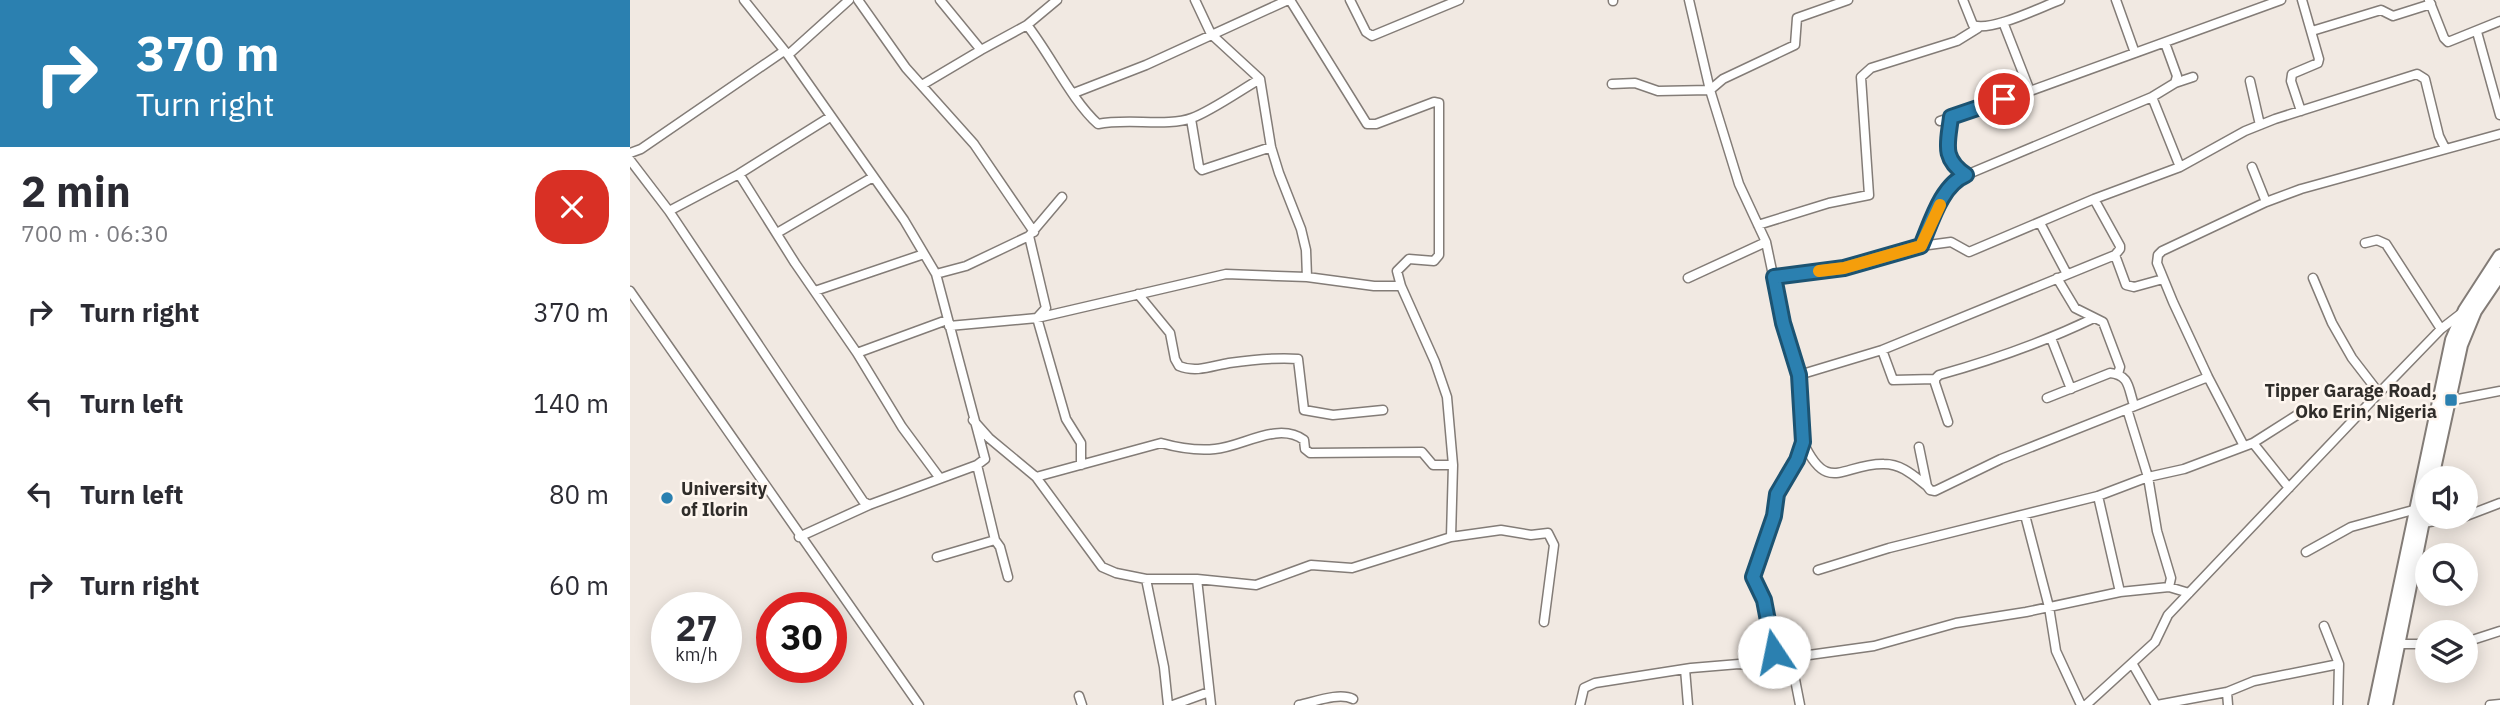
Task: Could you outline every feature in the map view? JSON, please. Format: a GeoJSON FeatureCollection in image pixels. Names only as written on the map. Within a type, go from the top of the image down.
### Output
{"type":"FeatureCollection","features":[{"type":"Feature","properties":{"kind":"main road"},"geometry":{"type":"LineString","coordinates":[[2428,466],[2452,340],[2500,256]]}},
{"type":"Feature","properties":{"kind":"main road"},"geometry":{"type":"LineString","coordinates":[[2434,466],[2470,310],[2500,274]]}},
{"type":"Feature","properties":{"kind":"main road"},"geometry":{"type":"LineString","coordinates":[[2375,705],[2416,529]]}},
{"type":"Feature","properties":{"kind":"main road"},"geometry":{"type":"LineString","coordinates":[[2386,705],[2422,529]]}},
{"type":"Feature","properties":{"kind":"street"},"geometry":{"type":"LineString","coordinates":[[744,0],[786,53],[904,220],[936,274],[985,459],[977,465],[869,505],[799,537]]}},
{"type":"Feature","properties":{"kind":"street"},"geometry":{"type":"LineString","coordinates":[[630,153],[641,149],[786,53],[849,0]]}},
{"type":"Feature","properties":{"kind":"street"},"geometry":{"type":"LineString","coordinates":[[858,0],[906,68],[974,145],[1031,234],[1046,308],[1037,318]]}},
{"type":"Feature","properties":{"kind":"street"},"geometry":{"type":"LineString","coordinates":[[940,0],[981,50]]}},
{"type":"Feature","properties":{"kind":"street"},"geometry":{"type":"LineString","coordinates":[[922,85],[1027,25],[1057,0]]}},
{"type":"Feature","properties":{"kind":"street"},"geometry":{"type":"LineString","coordinates":[[1195,0],[1211,34],[1260,79],[1271,147],[1306,250],[1307,277]]}},
{"type":"Feature","properties":{"kind":"street"},"geometry":{"type":"LineString","coordinates":[[1074,93],[1146,65],[1289,0],[1334,67],[1367,124],[1376,124],[1434,102],[1439,103],[1439,255],[1434,261],[1409,259],[1397,271],[1447,397],[1453,466],[1451,537]]}},
{"type":"Feature","properties":{"kind":"street"},"geometry":{"type":"LineString","coordinates":[[1350,0],[1366,32],[1372,36],[1459,0]]}},
{"type":"Feature","properties":{"kind":"street"},"geometry":{"type":"LineString","coordinates":[[1689,0],[1698,47],[1739,184],[1766,242],[1783,323],[1799,375],[1803,442],[1797,460],[1777,494],[1774,516],[1753,577],[1764,600],[1774,652],[1772,664]]}},
{"type":"Feature","properties":{"kind":"street"},"geometry":{"type":"LineString","coordinates":[[1612,84],[1635,83],[1658,91],[1710,90],[1723,79],[1795,45],[1797,18],[1848,0]]}},
{"type":"Feature","properties":{"kind":"street"},"geometry":{"type":"LineString","coordinates":[[1963,0],[1973,25],[1978,27]]}},
{"type":"Feature","properties":{"kind":"street"},"geometry":{"type":"LineString","coordinates":[[1758,225],[1829,203],[1869,195],[1861,77],[1871,68],[1958,41],[1978,27],[2003,22],[2060,0]]}},
{"type":"Feature","properties":{"kind":"street"},"geometry":{"type":"LineString","coordinates":[[2116,0],[2135,53]]}},
{"type":"Feature","properties":{"kind":"street"},"geometry":{"type":"LineString","coordinates":[[1940,121],[2281,0]]}},
{"type":"Feature","properties":{"kind":"street"},"geometry":{"type":"LineString","coordinates":[[2301,111],[2291,78],[2294,72],[2318,63],[2319,59],[2302,0]]}},
{"type":"Feature","properties":{"kind":"street"},"geometry":{"type":"LineString","coordinates":[[2312,32],[2381,10],[2393,16],[2430,2],[2446,41],[2477,32],[2500,21]]}},
{"type":"Feature","properties":{"kind":"street"},"geometry":{"type":"LineString","coordinates":[[2003,22],[2030,91]]}},
{"type":"Feature","properties":{"kind":"street"},"geometry":{"type":"LineString","coordinates":[[1027,25],[1085,110],[1098,124],[1112,121],[1156,122],[1191,119],[1260,79]]}},
{"type":"Feature","properties":{"kind":"street"},"geometry":{"type":"LineString","coordinates":[[2477,32],[2500,115]]}},
{"type":"Feature","properties":{"kind":"street"},"geometry":{"type":"LineString","coordinates":[[2165,43],[2177,76],[2175,83]]}},
{"type":"Feature","properties":{"kind":"street"},"geometry":{"type":"LineString","coordinates":[[1774,277],[1844,268],[1921,246],[1951,242],[1969,252],[2094,199],[2180,167],[2260,125],[2417,74],[2425,79],[2445,148]]}},
{"type":"Feature","properties":{"kind":"street"},"geometry":{"type":"LineString","coordinates":[[1921,246],[1944,195],[1959,177],[2193,77]]}},
{"type":"Feature","properties":{"kind":"street"},"geometry":{"type":"LineString","coordinates":[[2250,81],[2260,125]]}},
{"type":"Feature","properties":{"kind":"street"},"geometry":{"type":"LineString","coordinates":[[2151,97],[2180,167]]}},
{"type":"Feature","properties":{"kind":"street"},"geometry":{"type":"LineString","coordinates":[[669,211],[739,174],[830,117]]}},
{"type":"Feature","properties":{"kind":"street"},"geometry":{"type":"LineString","coordinates":[[1951,117],[1947,149],[1953,163],[1966,175]]}},
{"type":"Feature","properties":{"kind":"street"},"geometry":{"type":"LineString","coordinates":[[1191,119],[1202,170],[1271,147]]}},
{"type":"Feature","properties":{"kind":"street"},"geometry":{"type":"LineString","coordinates":[[2244,446],[2207,377],[2163,279],[2157,263],[2158,255],[2266,202],[2301,189],[2500,134]]}},
{"type":"Feature","properties":{"kind":"street"},"geometry":{"type":"LineString","coordinates":[[630,160],[669,211],[863,501],[869,505]]}},
{"type":"Feature","properties":{"kind":"street"},"geometry":{"type":"LineString","coordinates":[[2252,167],[2266,202]]}},
{"type":"Feature","properties":{"kind":"street"},"geometry":{"type":"LineString","coordinates":[[739,174],[857,352],[902,427],[939,477]]}},
{"type":"Feature","properties":{"kind":"street"},"geometry":{"type":"LineString","coordinates":[[777,233],[873,177]]}},
{"type":"Feature","properties":{"kind":"street"},"geometry":{"type":"LineString","coordinates":[[936,274],[966,267],[1031,234],[1062,197]]}},
{"type":"Feature","properties":{"kind":"street"},"geometry":{"type":"LineString","coordinates":[[1799,375],[1882,350],[2115,255],[2120,246],[2094,199]]}},
{"type":"Feature","properties":{"kind":"street"},"geometry":{"type":"LineString","coordinates":[[2040,223],[2067,274]]}},
{"type":"Feature","properties":{"kind":"street"},"geometry":{"type":"LineString","coordinates":[[2365,243],[2377,240],[2386,244],[2441,329]]}},
{"type":"Feature","properties":{"kind":"street"},"geometry":{"type":"LineString","coordinates":[[1688,278],[1766,242]]}},
{"type":"Feature","properties":{"kind":"street"},"geometry":{"type":"LineString","coordinates":[[815,291],[924,254]]}},
{"type":"Feature","properties":{"kind":"street"},"geometry":{"type":"LineString","coordinates":[[2115,255],[2126,285],[2134,286],[2163,279]]}},
{"type":"Feature","properties":{"kind":"street"},"geometry":{"type":"LineString","coordinates":[[857,352],[948,323],[1037,318],[1226,274],[1307,277],[1374,286],[1401,286]]}},
{"type":"Feature","properties":{"kind":"street"},"geometry":{"type":"LineString","coordinates":[[2057,278],[2075,307],[2103,323],[2120,367],[2118,374]]}},
{"type":"Feature","properties":{"kind":"street"},"geometry":{"type":"LineString","coordinates":[[2313,278],[2332,323],[2352,358],[2379,393]]}},
{"type":"Feature","properties":{"kind":"street"},"geometry":{"type":"LineString","coordinates":[[630,291],[799,537],[919,705]]}},
{"type":"Feature","properties":{"kind":"street"},"geometry":{"type":"LineString","coordinates":[[1138,294],[1170,333],[1179,366],[1193,370],[1230,363],[1298,359],[1304,410],[1333,415],[1382,410]]}},
{"type":"Feature","properties":{"kind":"street"},"geometry":{"type":"LineString","coordinates":[[2025,515],[2049,607],[2056,651],[2083,705],[2155,642],[2168,615],[2441,329],[2470,310]]}},
{"type":"Feature","properties":{"kind":"street"},"geometry":{"type":"LineString","coordinates":[[1037,318],[1066,419],[1080,443],[1081,465]]}},
{"type":"Feature","properties":{"kind":"street"},"geometry":{"type":"LineString","coordinates":[[1882,350],[1893,380],[1935,379],[1940,375],[2051,338],[2094,318]]}},
{"type":"Feature","properties":{"kind":"street"},"geometry":{"type":"LineString","coordinates":[[2051,338],[2071,389]]}},
{"type":"Feature","properties":{"kind":"street"},"geometry":{"type":"LineString","coordinates":[[2047,398],[2110,373],[2125,379],[2148,477],[2157,531],[2171,578],[2169,587]]}},
{"type":"Feature","properties":{"kind":"street"},"geometry":{"type":"LineString","coordinates":[[1803,442],[1812,461],[1821,470],[1831,474],[1886,464],[1908,471],[1934,491],[2001,459],[2207,377]]}},
{"type":"Feature","properties":{"kind":"street"},"geometry":{"type":"LineString","coordinates":[[1935,379],[1948,422]]}},
{"type":"Feature","properties":{"kind":"street"},"geometry":{"type":"LineString","coordinates":[[2448,401],[2500,391]]}},
{"type":"Feature","properties":{"kind":"street"},"geometry":{"type":"LineString","coordinates":[[1818,570],[1889,548],[2098,496],[2148,477],[2184,469],[2253,443],[2297,415]]}},
{"type":"Feature","properties":{"kind":"street"},"geometry":{"type":"LineString","coordinates":[[973,419],[989,439],[1036,477],[1102,566],[1116,573],[1146,579],[1197,579],[1256,585],[1311,565],[1352,568],[1451,537],[1501,530],[1531,535],[1549,533],[1555,545],[1544,622]]}},
{"type":"Feature","properties":{"kind":"street"},"geometry":{"type":"LineString","coordinates":[[1036,477],[1161,443],[1181,449],[1216,449],[1267,434],[1298,436],[1304,440],[1310,453],[1422,452],[1433,465],[1453,466]]}},
{"type":"Feature","properties":{"kind":"street"},"geometry":{"type":"LineString","coordinates":[[2253,443],[2289,488]]}},
{"type":"Feature","properties":{"kind":"street"},"geometry":{"type":"LineString","coordinates":[[1919,447],[1927,486]]}},
{"type":"Feature","properties":{"kind":"street"},"geometry":{"type":"LineString","coordinates":[[977,465],[995,540],[1000,547],[1008,577]]}},
{"type":"Feature","properties":{"kind":"street"},"geometry":{"type":"LineString","coordinates":[[2098,496],[2120,592]]}},
{"type":"Feature","properties":{"kind":"street"},"geometry":{"type":"LineString","coordinates":[[2478,511],[2500,503]]}},
{"type":"Feature","properties":{"kind":"street"},"geometry":{"type":"LineString","coordinates":[[2306,552],[2351,527],[2415,507]]}},
{"type":"Feature","properties":{"kind":"street"},"geometry":{"type":"LineString","coordinates":[[937,557],[995,540]]}},
{"type":"Feature","properties":{"kind":"street"},"geometry":{"type":"LineString","coordinates":[[1146,579],[1171,705],[1209,692]]}},
{"type":"Feature","properties":{"kind":"street"},"geometry":{"type":"LineString","coordinates":[[1197,579],[1211,705]]}},
{"type":"Feature","properties":{"kind":"street"},"geometry":{"type":"LineString","coordinates":[[1580,705],[1584,688],[1595,683],[1685,669],[1739,664],[1760,667],[1791,659],[1874,646],[1956,623],[2120,592],[2169,587],[2189,593]]}},
{"type":"Feature","properties":{"kind":"street"},"geometry":{"type":"LineString","coordinates":[[2324,626],[2339,664],[2338,705]]}},
{"type":"Feature","properties":{"kind":"street"},"geometry":{"type":"LineString","coordinates":[[2478,638],[2500,631]]}},
{"type":"Feature","properties":{"kind":"street"},"geometry":{"type":"LineString","coordinates":[[2398,644],[2415,644]]}},
{"type":"Feature","properties":{"kind":"street"},"geometry":{"type":"LineString","coordinates":[[1791,659],[1800,705]]}},
{"type":"Feature","properties":{"kind":"street"},"geometry":{"type":"LineString","coordinates":[[2132,663],[2156,705],[2227,692],[2254,681],[2339,664]]}},
{"type":"Feature","properties":{"kind":"street"},"geometry":{"type":"LineString","coordinates":[[1685,669],[1688,705]]}},
{"type":"Feature","properties":{"kind":"street"},"geometry":{"type":"LineString","coordinates":[[2227,692],[2228,705]]}},
{"type":"Feature","properties":{"kind":"street"},"geometry":{"type":"LineString","coordinates":[[1299,705],[1349,696],[1353,699]]}},
{"type":"Feature","properties":{"kind":"street"},"geometry":{"type":"LineString","coordinates":[[2490,705],[2500,704]]}},
{"type":"Feature","properties":{"kind":"slow traffic"},"geometry":{"type":"LineString","coordinates":[[1819,271],[1844,268],[1921,246],[1940,205]]}},
{"type":"Feature","properties":{"kind":"place","name":"Tipper Garage Road, Oko Erin, Nigeria"},"geometry":{"type":"Point","coordinates":[2451,400]}},
{"type":"Feature","properties":{"kind":"place","name":"University of Ilorin"},"geometry":{"type":"Point","coordinates":[667,498]}},
{"type":"Feature","properties":{"kind":"route"},"geometry":{"type":"LineString","coordinates":[[1774,652],[1764,600],[1753,577],[1774,516],[1777,494],[1797,460],[1803,442],[1799,375],[1783,323],[1774,277],[1844,268],[1921,246],[1944,195],[1959,177],[1966,175],[1953,163],[1947,149],[1951,117],[2004,99]]}}]}
